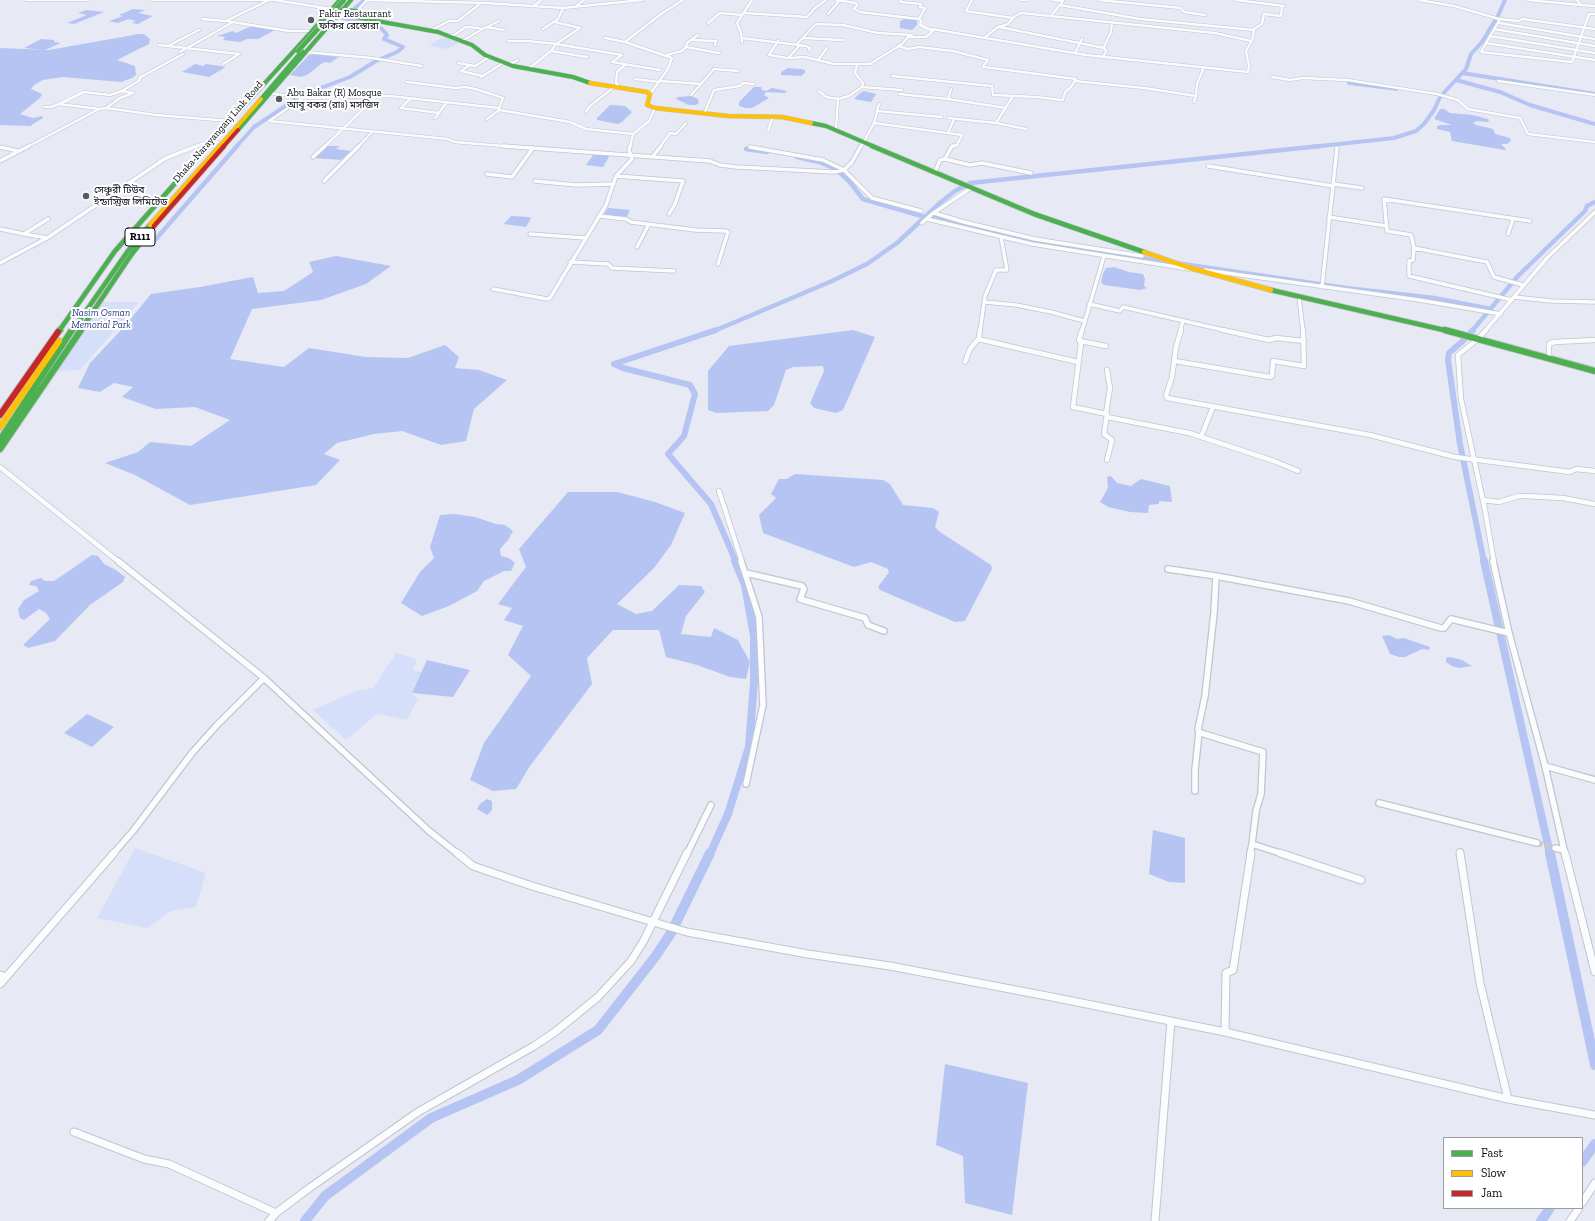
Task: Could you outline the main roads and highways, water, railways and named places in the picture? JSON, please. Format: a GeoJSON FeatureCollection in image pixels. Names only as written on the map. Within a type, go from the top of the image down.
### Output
{"type":"FeatureCollection","features":[{"type":"Feature","properties":{"kind":"water"},"geometry":{"type":"Polygon","coordinates":[[[133,9],[145,10],[138,13],[153,16],[138,24],[132,23],[136,21],[128,19],[118,23],[109,21],[123,16],[119,15],[133,9]]]}},
{"type":"Feature","properties":{"kind":"water"},"geometry":{"type":"Polygon","coordinates":[[[86,10],[104,12],[74,24],[67,23],[87,15],[78,13],[86,10]]]}},
{"type":"Feature","properties":{"kind":"water"},"geometry":{"type":"Polygon","coordinates":[[[905,19],[917,20],[917,25],[912,30],[900,28],[900,21],[905,19]]]}},
{"type":"Feature","properties":{"kind":"water"},"geometry":{"type":"Polygon","coordinates":[[[258,26],[275,30],[258,39],[247,39],[240,42],[223,40],[225,37],[217,36],[233,31],[236,33],[247,28],[258,26]]]}},
{"type":"Feature","properties":{"kind":"water"},"geometry":{"type":"Polygon","coordinates":[[[144,34],[150,39],[149,44],[117,60],[135,66],[136,75],[132,78],[121,82],[63,77],[43,80],[34,85],[31,89],[42,94],[40,98],[20,114],[33,118],[42,116],[43,118],[30,126],[0,125],[0,48],[49,50],[144,34]]]}},
{"type":"Feature","properties":{"kind":"water"},"geometry":{"type":"Polygon","coordinates":[[[41,39],[54,40],[54,42],[61,43],[45,50],[24,48],[41,39]]]}},
{"type":"Feature","properties":{"kind":"water"},"geometry":{"type":"Polygon","coordinates":[[[314,54],[339,57],[330,63],[325,62],[321,64],[307,75],[301,77],[290,75],[309,55],[314,54]]]}},
{"type":"Feature","properties":{"kind":"water"},"geometry":{"type":"Polygon","coordinates":[[[195,64],[203,66],[206,64],[226,67],[209,77],[182,72],[195,64]]]}},
{"type":"Feature","properties":{"kind":"water"},"geometry":{"type":"Polygon","coordinates":[[[788,68],[805,70],[805,73],[801,76],[781,75],[781,72],[788,68]]]}},
{"type":"Feature","properties":{"kind":"water"},"geometry":{"type":"Polygon","coordinates":[[[1346,81],[1397,88],[1398,91],[1348,85],[1346,81]]]}},
{"type":"Feature","properties":{"kind":"water"},"geometry":{"type":"Polygon","coordinates":[[[754,87],[761,87],[762,90],[766,91],[772,88],[787,91],[785,93],[766,92],[764,95],[769,98],[752,108],[739,106],[739,102],[754,87]]]}},
{"type":"Feature","properties":{"kind":"water"},"geometry":{"type":"Polygon","coordinates":[[[864,91],[876,94],[871,102],[854,99],[864,91]]]}},
{"type":"Feature","properties":{"kind":"water"},"geometry":{"type":"Polygon","coordinates":[[[691,96],[698,99],[699,103],[696,105],[689,105],[676,99],[678,97],[691,96]]]}},
{"type":"Feature","properties":{"kind":"water"},"geometry":{"type":"Polygon","coordinates":[[[610,105],[625,106],[632,112],[618,124],[597,120],[597,118],[610,105]]]}},
{"type":"Feature","properties":{"kind":"water"},"geometry":{"type":"Polygon","coordinates":[[[1440,109],[1444,109],[1450,113],[1472,115],[1488,119],[1489,121],[1487,122],[1477,121],[1473,123],[1493,129],[1495,134],[1510,138],[1511,141],[1507,144],[1501,144],[1506,149],[1505,150],[1452,141],[1450,132],[1437,129],[1437,126],[1452,125],[1434,119],[1440,109]]]}},
{"type":"Feature","properties":{"kind":"water"},"geometry":{"type":"Polygon","coordinates":[[[328,146],[340,146],[336,149],[351,151],[341,160],[315,158],[328,146]]]}},
{"type":"Feature","properties":{"kind":"water"},"geometry":{"type":"Polygon","coordinates":[[[593,155],[610,155],[603,167],[586,165],[593,155]]]}},
{"type":"Feature","properties":{"kind":"water"},"geometry":{"type":"Polygon","coordinates":[[[608,208],[630,210],[627,217],[606,215],[604,214],[608,208]]]}},
{"type":"Feature","properties":{"kind":"water"},"geometry":{"type":"Polygon","coordinates":[[[511,216],[531,218],[526,227],[504,224],[511,216]]]}},
{"type":"Feature","properties":{"kind":"water"},"geometry":{"type":"Polygon","coordinates":[[[336,256],[391,266],[366,284],[321,300],[252,309],[230,359],[284,367],[309,348],[366,357],[408,358],[445,345],[459,357],[455,368],[479,370],[507,380],[474,409],[466,441],[441,445],[402,431],[374,434],[337,443],[324,454],[340,460],[316,485],[190,505],[135,475],[105,463],[138,452],[150,442],[191,446],[230,420],[195,407],[156,409],[122,397],[133,387],[114,383],[100,392],[78,388],[90,363],[123,328],[151,294],[253,277],[258,293],[284,291],[313,272],[309,262],[336,256]]]}},
{"type":"Feature","properties":{"kind":"water"},"geometry":{"type":"Polygon","coordinates":[[[1114,267],[1129,272],[1143,274],[1145,279],[1144,286],[1147,288],[1140,290],[1104,285],[1101,282],[1106,268],[1114,267]]]}},
{"type":"Feature","properties":{"kind":"water"},"geometry":{"type":"Polygon","coordinates":[[[853,330],[875,337],[843,410],[836,413],[814,408],[810,403],[824,371],[823,366],[793,367],[786,370],[774,405],[768,411],[716,413],[708,410],[708,371],[729,346],[853,330]]]}},
{"type":"Feature","properties":{"kind":"water"},"geometry":{"type":"Polygon","coordinates":[[[795,474],[883,480],[890,484],[903,505],[933,508],[939,512],[935,527],[940,532],[991,565],[992,569],[965,621],[955,622],[880,590],[878,587],[889,572],[888,569],[871,562],[854,567],[763,533],[759,515],[776,498],[771,494],[779,479],[787,479],[795,474]]]}},
{"type":"Feature","properties":{"kind":"water"},"geometry":{"type":"Polygon","coordinates":[[[1111,476],[1117,483],[1131,486],[1141,479],[1170,486],[1172,502],[1159,501],[1159,504],[1149,505],[1148,513],[1130,512],[1108,507],[1100,502],[1108,488],[1107,477],[1111,476]]]}},
{"type":"Feature","properties":{"kind":"water"},"geometry":{"type":"Polygon","coordinates":[[[568,492],[617,492],[655,502],[685,513],[671,545],[654,568],[617,604],[636,614],[652,611],[679,585],[701,586],[705,592],[686,616],[681,634],[711,637],[714,628],[738,640],[750,662],[746,679],[730,677],[697,665],[666,657],[659,630],[613,630],[587,658],[592,684],[530,766],[516,789],[493,791],[470,780],[484,743],[531,676],[508,655],[523,626],[504,620],[512,608],[498,604],[526,567],[519,549],[568,492]]]}},
{"type":"Feature","properties":{"kind":"water"},"geometry":{"type":"Polygon","coordinates":[[[455,514],[475,517],[496,524],[505,525],[513,531],[508,540],[500,549],[501,556],[509,558],[515,563],[511,571],[504,571],[484,581],[477,591],[449,606],[422,616],[401,603],[420,572],[434,558],[430,547],[440,515],[455,514]]]}},
{"type":"Feature","properties":{"kind":"water"},"geometry":{"type":"Polygon","coordinates":[[[92,555],[98,556],[104,564],[116,570],[125,577],[123,582],[90,605],[55,641],[28,648],[23,645],[50,619],[46,613],[39,609],[24,620],[20,618],[18,609],[24,600],[39,591],[36,586],[29,585],[31,581],[41,578],[45,581],[54,581],[92,555]]]}},
{"type":"Feature","properties":{"kind":"water"},"geometry":{"type":"Polygon","coordinates":[[[1389,635],[1397,639],[1404,638],[1430,647],[1429,650],[1422,649],[1405,657],[1390,654],[1382,636],[1389,635]]]}},
{"type":"Feature","properties":{"kind":"water"},"geometry":{"type":"Polygon","coordinates":[[[1450,657],[1462,660],[1472,666],[1459,668],[1452,666],[1446,662],[1446,658],[1450,657]]]}},
{"type":"Feature","properties":{"kind":"water"},"geometry":{"type":"Polygon","coordinates":[[[427,660],[470,670],[453,697],[412,693],[427,660]]]}},
{"type":"Feature","properties":{"kind":"water"},"geometry":{"type":"Polygon","coordinates":[[[87,714],[114,727],[92,747],[64,733],[87,714]]]}},
{"type":"Feature","properties":{"kind":"water"},"geometry":{"type":"Polygon","coordinates":[[[487,799],[492,801],[492,810],[487,815],[477,809],[480,804],[487,799]]]}},
{"type":"Feature","properties":{"kind":"water"},"geometry":{"type":"Polygon","coordinates":[[[1153,830],[1185,838],[1185,883],[1169,882],[1149,874],[1153,830]]]}},
{"type":"Feature","properties":{"kind":"water"},"geometry":{"type":"Polygon","coordinates":[[[945,1064],[1028,1083],[1012,1215],[965,1203],[963,1156],[936,1145],[945,1064]]]}},
{"type":"Feature","properties":{"kind":"waterway"},"geometry":{"type":"LineString","coordinates":[[236,147],[254,127],[302,95],[350,77],[376,61],[397,52],[403,47],[384,39],[387,35],[382,29],[360,21],[343,18],[365,0]]}},
{"type":"Feature","properties":{"kind":"waterway"},"geometry":{"type":"LineString","coordinates":[[1497,18],[1505,0]]}},
{"type":"Feature","properties":{"kind":"waterway"},"geometry":{"type":"LineString","coordinates":[[1462,73],[1466,69],[1471,54],[1482,42],[1496,19]]}},
{"type":"Feature","properties":{"kind":"waterway"},"geometry":{"type":"LineString","coordinates":[[1311,147],[1394,138],[1416,131],[1424,124],[1434,110],[1440,97],[1462,73]]}},
{"type":"Feature","properties":{"kind":"waterway"},"geometry":{"type":"LineString","coordinates":[[1462,73],[1595,94]]}},
{"type":"Feature","properties":{"kind":"waterway"},"geometry":{"type":"LineString","coordinates":[[1456,80],[1500,92],[1530,105],[1595,124]]}},
{"type":"Feature","properties":{"kind":"waterway"},"geometry":{"type":"LineString","coordinates":[[155,240],[237,146]]}},
{"type":"Feature","properties":{"kind":"waterway"},"geometry":{"type":"LineString","coordinates":[[928,214],[955,191],[970,183],[1320,146]]}},
{"type":"Feature","properties":{"kind":"waterway"},"geometry":{"type":"LineString","coordinates":[[746,149],[767,152]]}},
{"type":"Feature","properties":{"kind":"waterway"},"geometry":{"type":"LineString","coordinates":[[797,157],[819,162],[836,169],[849,181],[863,199],[925,217]]}},
{"type":"Feature","properties":{"kind":"waterway"},"geometry":{"type":"LineString","coordinates":[[1490,309],[1518,276],[1585,211],[1587,206],[1595,202]]}},
{"type":"Feature","properties":{"kind":"waterway"},"geometry":{"type":"LineString","coordinates":[[925,217],[928,214]]}},
{"type":"Feature","properties":{"kind":"waterway"},"geometry":{"type":"LineString","coordinates":[[928,214],[1015,238],[1060,246],[1346,288],[1434,298],[1490,309]]}},
{"type":"Feature","properties":{"kind":"waterway"},"geometry":{"type":"LineString","coordinates":[[714,331],[832,281],[867,264],[897,243],[925,217]]}},
{"type":"Feature","properties":{"kind":"waterway"},"geometry":{"type":"LineString","coordinates":[[1472,331],[1490,309]]}},
{"type":"Feature","properties":{"kind":"waterway"},"geometry":{"type":"LineString","coordinates":[[716,330],[614,364],[623,368],[690,385],[695,394],[684,436],[668,454],[711,504],[736,562]]}},
{"type":"Feature","properties":{"kind":"waterway"},"geometry":{"type":"LineString","coordinates":[[1469,334],[1472,331]]}},
{"type":"Feature","properties":{"kind":"waterway"},"geometry":{"type":"LineString","coordinates":[[1464,340],[1449,353],[1448,360],[1460,444],[1484,562]]}},
{"type":"Feature","properties":{"kind":"waterway"},"geometry":{"type":"LineString","coordinates":[[710,854],[728,814],[749,747],[754,682],[754,636],[745,585],[735,561]]}},
{"type":"Feature","properties":{"kind":"waterway"},"geometry":{"type":"LineString","coordinates":[[1484,561],[1550,854]]}},
{"type":"Feature","properties":{"kind":"waterway"},"geometry":{"type":"LineString","coordinates":[[305,1221],[325,1196],[431,1118],[518,1080],[598,1030],[655,957],[671,933],[710,853]]}},
{"type":"Feature","properties":{"kind":"waterway"},"geometry":{"type":"LineString","coordinates":[[1550,853],[1595,1065]]}},
{"type":"Feature","properties":{"kind":"waterway"},"geometry":{"type":"LineString","coordinates":[[1583,1161],[1595,1144]]}},
{"type":"Feature","properties":{"kind":"waterway"},"geometry":{"type":"LineString","coordinates":[[1541,1221],[1549,1209]]}},
{"type":"Feature","properties":{"kind":"tunnel"},"geometry":{"type":"LineString","coordinates":[[1537,843],[1555,848]]}},
{"type":"Feature","properties":{"kind":"place","name":"Fakir Restaurant ফকির রেস্তোরা"},"geometry":{"type":"Point","coordinates":[311,20]}},
{"type":"Feature","properties":{"kind":"place","name":"Abu Bakar (R) Mosque আবু বকর (রাঃ) মসজিদ"},"geometry":{"type":"Point","coordinates":[279,99]}},
{"type":"Feature","properties":{"kind":"place","name":"সেঞ্চুরী টিউব ইন্ডাস্ট্রিজ লিমিটেড"},"geometry":{"type":"Point","coordinates":[86,196]}},
{"type":"Feature","properties":{"kind":"park label","name":"Nasim Osman Memorial Park"},"geometry":{"type":"Point","coordinates":[101,318]}}]}
